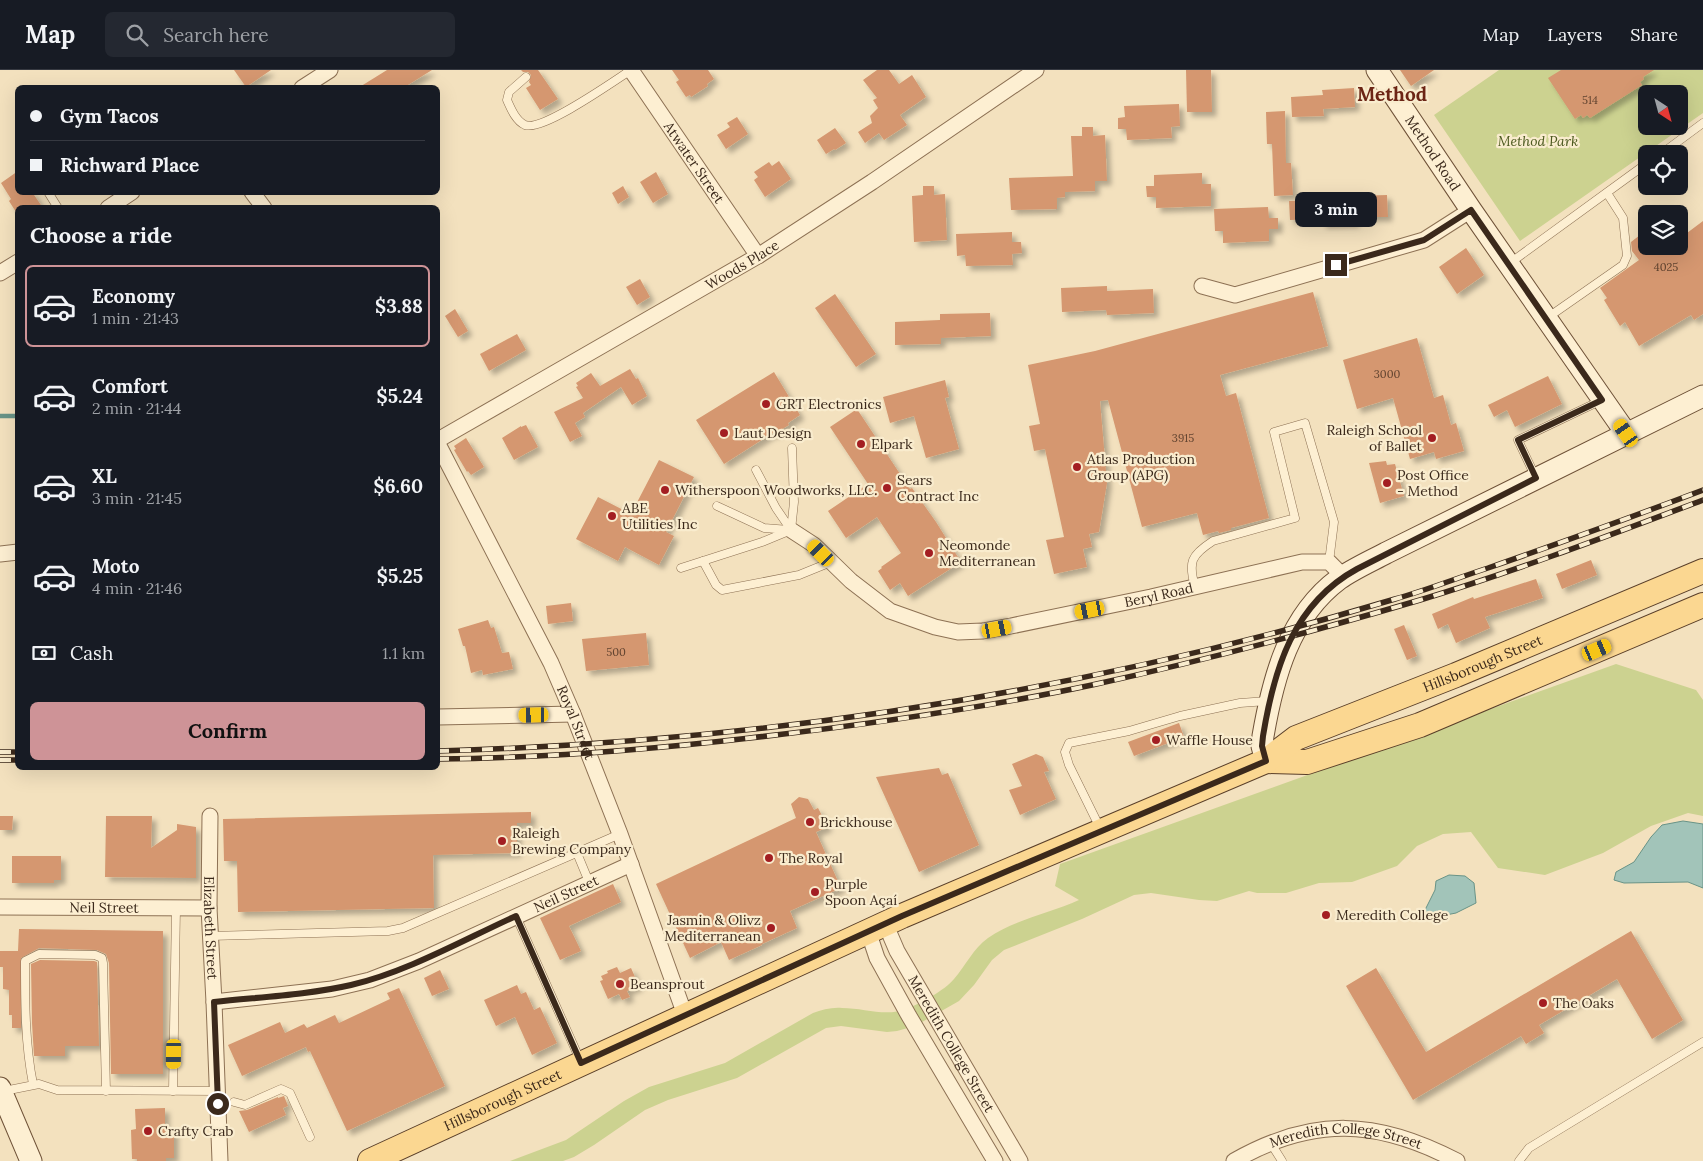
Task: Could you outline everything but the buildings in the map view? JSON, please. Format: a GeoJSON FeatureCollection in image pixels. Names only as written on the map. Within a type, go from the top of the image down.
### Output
{"type":"FeatureCollection","features":[{"type":"Feature","properties":{"kind":"main road","name":"Hillsborough Street"},"geometry":{"type":"LineString","coordinates":[[370,1161],[876,927],[1266,761],[1296,738],[1456,675],[1703,571]]}},
{"type":"Feature","properties":{"kind":"main road","name":"Hillsborough Street"},"geometry":{"type":"LineString","coordinates":[[1266,761],[1307,762],[1374,742],[1420,725],[1703,605]]}},
{"type":"Feature","properties":{"kind":"street"},"geometry":{"type":"LineString","coordinates":[[307,85],[330,70]]}},
{"type":"Feature","properties":{"kind":"street","name":"Atwater Street"},"geometry":{"type":"LineString","coordinates":[[631,70],[758,256]]}},
{"type":"Feature","properties":{"kind":"street","name":"Woods Place"},"geometry":{"type":"LineString","coordinates":[[440,439],[758,256],[872,182],[1036,70]]}},
{"type":"Feature","properties":{"kind":"street","name":"Method Road"},"geometry":{"type":"LineString","coordinates":[[1377,70],[1508,264],[1626,433]]}},
{"type":"Feature","properties":{"kind":"street"},"geometry":{"type":"LineString","coordinates":[[112,205],[128,195]]}},
{"type":"Feature","properties":{"kind":"street"},"geometry":{"type":"LineString","coordinates":[[1202,286],[1235,294],[1254,289],[1424,240],[1471,210]]}},
{"type":"Feature","properties":{"kind":"street"},"geometry":{"type":"LineString","coordinates":[[0,273],[15,264]]}},
{"type":"Feature","properties":{"kind":"street","name":"Beryl Road"},"geometry":{"type":"LineString","coordinates":[[1266,761],[1262,746],[1263,736],[1275,676],[1290,640],[1336,569],[1536,478],[1703,396]]}},
{"type":"Feature","properties":{"kind":"street","name":"Royal Street"},"geometry":{"type":"LineString","coordinates":[[440,448],[550,663],[573,714],[620,834],[685,1015]]}},
{"type":"Feature","properties":{"kind":"street","name":"Beryl Road"},"geometry":{"type":"LineString","coordinates":[[791,530],[814,545],[871,598],[890,611],[935,627],[958,632],[983,632],[1144,599],[1302,562],[1336,569]]}},
{"type":"Feature","properties":{"kind":"street"},"geometry":{"type":"LineString","coordinates":[[0,554],[15,552]]}},
{"type":"Feature","properties":{"kind":"street"},"geometry":{"type":"LineString","coordinates":[[440,717],[573,714]]}},
{"type":"Feature","properties":{"kind":"street","name":"Elizabeth Street"},"geometry":{"type":"LineString","coordinates":[[210,816],[209,908],[220,1161]]}},
{"type":"Feature","properties":{"kind":"street","name":"Neil Street"},"geometry":{"type":"LineString","coordinates":[[214,1002],[332,989],[361,982],[419,961],[631,864]]}},
{"type":"Feature","properties":{"kind":"street","name":"Neil Street"},"geometry":{"type":"LineString","coordinates":[[0,907],[209,908]]}},
{"type":"Feature","properties":{"kind":"street","name":"Meredith College Street"},"geometry":{"type":"LineString","coordinates":[[876,927],[877,958],[995,1161]]}},
{"type":"Feature","properties":{"kind":"street","name":"Meredith College Street"},"geometry":{"type":"LineString","coordinates":[[876,927],[897,951],[1020,1161]]}},
{"type":"Feature","properties":{"kind":"street"},"geometry":{"type":"LineString","coordinates":[[1,1089],[31,1161]]}},
{"type":"Feature","properties":{"kind":"street","name":"Meredith College Street"},"geometry":{"type":"LineString","coordinates":[[1234,1161],[1270,1142],[1306,1132],[1346,1128],[1372,1130],[1399,1136],[1457,1161]]}},
{"type":"Feature","properties":{"kind":"lane"},"geometry":{"type":"LineString","coordinates":[[526,78],[509,92],[507,100],[516,118],[523,125],[530,127],[556,118],[631,70]]}},
{"type":"Feature","properties":{"kind":"lane"},"geometry":{"type":"LineString","coordinates":[[1673,145],[1703,123]]}},
{"type":"Feature","properties":{"kind":"lane"},"geometry":{"type":"LineString","coordinates":[[1508,264],[1638,170]]}},
{"type":"Feature","properties":{"kind":"lane"},"geometry":{"type":"LineString","coordinates":[[1546,319],[1623,265],[1627,256],[1623,218],[1607,193]]}},
{"type":"Feature","properties":{"kind":"lane"},"geometry":{"type":"LineString","coordinates":[[1536,478],[1518,440],[1602,400]]}},
{"type":"Feature","properties":{"kind":"lane"},"geometry":{"type":"LineString","coordinates":[[1196,587],[1191,568],[1193,556],[1202,548],[1213,541],[1295,518],[1274,432],[1305,422],[1334,522],[1336,569]]}},
{"type":"Feature","properties":{"kind":"lane"},"geometry":{"type":"LineString","coordinates":[[791,530],[794,502],[792,448]]}},
{"type":"Feature","properties":{"kind":"lane"},"geometry":{"type":"LineString","coordinates":[[756,470],[776,508],[791,530]]}},
{"type":"Feature","properties":{"kind":"lane"},"geometry":{"type":"LineString","coordinates":[[717,506],[764,528],[791,530]]}},
{"type":"Feature","properties":{"kind":"lane"},"geometry":{"type":"LineString","coordinates":[[681,568],[762,542],[791,530]]}},
{"type":"Feature","properties":{"kind":"lane"},"geometry":{"type":"LineString","coordinates":[[703,562],[716,585],[722,590],[799,575],[831,562]]}},
{"type":"Feature","properties":{"kind":"lane"},"geometry":{"type":"LineString","coordinates":[[1102,830],[1068,765],[1065,752],[1069,743],[1129,731],[1180,716],[1240,703],[1269,701]]}},
{"type":"Feature","properties":{"kind":"lane"},"geometry":{"type":"LineString","coordinates":[[210,936],[388,931],[403,928],[620,834]]}},
{"type":"Feature","properties":{"kind":"lane"},"geometry":{"type":"LineString","coordinates":[[577,852],[589,882]]}},
{"type":"Feature","properties":{"kind":"lane"},"geometry":{"type":"LineString","coordinates":[[173,1091],[176,908]]}},
{"type":"Feature","properties":{"kind":"lane"},"geometry":{"type":"LineString","coordinates":[[516,916],[581,1063]]}},
{"type":"Feature","properties":{"kind":"lane"},"geometry":{"type":"LineString","coordinates":[[33,1084],[29,1063],[25,1012],[25,961],[39,954],[94,955],[102,958],[104,963],[106,1091]]}},
{"type":"Feature","properties":{"kind":"lane"},"geometry":{"type":"LineString","coordinates":[[1520,1161],[1529,1148],[1703,1042]]}},
{"type":"Feature","properties":{"kind":"lane"},"geometry":{"type":"LineString","coordinates":[[1,1089],[39,1084],[57,1090],[217,1091]]}},
{"type":"Feature","properties":{"kind":"lane"},"geometry":{"type":"LineString","coordinates":[[234,1102],[245,1105],[281,1089],[287,1091],[290,1093],[310,1137]]}},
{"type":"Feature","properties":{"kind":"lane"},"geometry":{"type":"LineString","coordinates":[[1270,1142],[1282,1161]]}},
{"type":"Feature","properties":{"kind":"green space","name":"Method Park"},"geometry":{"type":"Polygon","coordinates":[[[1499,70],[1703,70],[1703,113],[1688,123],[1688,85],[1638,85],[1638,135],[1672,135],[1657,145],[1638,145],[1638,158],[1520,241],[1434,115],[1499,70]]]}},
{"type":"Feature","properties":{"kind":"green space"},"geometry":{"type":"Polygon","coordinates":[[[1616,664],[1696,690],[1703,700],[1703,816],[1688,813],[1651,826],[1603,853],[1545,875],[1498,868],[1471,832],[1443,834],[1417,846],[1397,866],[1352,882],[1319,883],[1286,893],[1257,893],[1249,891],[1217,901],[1151,893],[1134,895],[1082,919],[1004,950],[992,960],[974,985],[959,1001],[915,1026],[887,1032],[841,1026],[826,1028],[737,1078],[668,1100],[645,1110],[574,1157],[563,1161],[510,1161],[566,1140],[624,1101],[649,1087],[725,1063],[813,1013],[838,1008],[891,1012],[906,1009],[925,1000],[950,983],[978,947],[988,938],[1009,926],[1079,900],[1055,886],[1060,864],[1616,664]]]}},
{"type":"Feature","properties":{"kind":"water"},"geometry":{"type":"Polygon","coordinates":[[[1683,821],[1703,824],[1703,888],[1688,882],[1624,883],[1614,880],[1616,872],[1634,862],[1651,837],[1662,825],[1683,821]]]}},
{"type":"Feature","properties":{"kind":"water"},"geometry":{"type":"Polygon","coordinates":[[[1449,875],[1465,876],[1474,883],[1476,903],[1456,913],[1436,917],[1424,912],[1435,890],[1436,881],[1449,875]]]}},
{"type":"Feature","properties":{"kind":"waterway"},"geometry":{"type":"LineString","coordinates":[[0,416],[15,416]]}},
{"type":"Feature","properties":{"kind":"railway"},"geometry":{"type":"LineString","coordinates":[[440,751],[559,746],[681,737],[922,706],[1041,686],[1160,661],[1278,632],[1407,595],[1542,549],[1703,490]]}},
{"type":"Feature","properties":{"kind":"railway"},"geometry":{"type":"LineString","coordinates":[[440,759],[594,753],[750,738],[921,716],[1007,702],[1092,685],[1257,646],[1420,600],[1527,565],[1703,500]]}},
{"type":"Feature","properties":{"kind":"railway"},"geometry":{"type":"LineString","coordinates":[[0,752],[15,752]]}},
{"type":"Feature","properties":{"kind":"railway"},"geometry":{"type":"LineString","coordinates":[[0,760],[15,760]]}},
{"type":"Feature","properties":{"kind":"place","name":"GRT Electronics"},"geometry":{"type":"Point","coordinates":[766,404]}},
{"type":"Feature","properties":{"kind":"place","name":"Laut Design"},"geometry":{"type":"Point","coordinates":[724,433]}},
{"type":"Feature","properties":{"kind":"place","name":"Raleigh School of Ballet"},"geometry":{"type":"Point","coordinates":[1432,438]}},
{"type":"Feature","properties":{"kind":"place","name":"Elpark"},"geometry":{"type":"Point","coordinates":[861,444]}},
{"type":"Feature","properties":{"kind":"place","name":"Atlas Production Group (APG)"},"geometry":{"type":"Point","coordinates":[1077,467]}},
{"type":"Feature","properties":{"kind":"place","name":"Post Office - Method"},"geometry":{"type":"Point","coordinates":[1387,483]}},
{"type":"Feature","properties":{"kind":"place","name":"Sears Contract Inc"},"geometry":{"type":"Point","coordinates":[887,488]}},
{"type":"Feature","properties":{"kind":"place","name":"Witherspoon Woodworks, LLC."},"geometry":{"type":"Point","coordinates":[665,490]}},
{"type":"Feature","properties":{"kind":"place","name":"ABE Utilities Inc"},"geometry":{"type":"Point","coordinates":[612,516]}},
{"type":"Feature","properties":{"kind":"place","name":"Neomonde Mediterranean"},"geometry":{"type":"Point","coordinates":[929,553]}},
{"type":"Feature","properties":{"kind":"place","name":"Waffle House"},"geometry":{"type":"Point","coordinates":[1156,740]}},
{"type":"Feature","properties":{"kind":"place","name":"Brickhouse"},"geometry":{"type":"Point","coordinates":[810,822]}},
{"type":"Feature","properties":{"kind":"place","name":"Raleigh Brewing Company"},"geometry":{"type":"Point","coordinates":[502,841]}},
{"type":"Feature","properties":{"kind":"place","name":"The Royal"},"geometry":{"type":"Point","coordinates":[769,858]}},
{"type":"Feature","properties":{"kind":"place","name":"Purple Spoon Açaí"},"geometry":{"type":"Point","coordinates":[815,892]}},
{"type":"Feature","properties":{"kind":"place","name":"Meredith College"},"geometry":{"type":"Point","coordinates":[1326,915]}},
{"type":"Feature","properties":{"kind":"place","name":"Jasmin & Olivz Mediterranean"},"geometry":{"type":"Point","coordinates":[771,928]}},
{"type":"Feature","properties":{"kind":"place","name":"Beansprout"},"geometry":{"type":"Point","coordinates":[620,984]}},
{"type":"Feature","properties":{"kind":"place","name":"The Oaks"},"geometry":{"type":"Point","coordinates":[1543,1003]}},
{"type":"Feature","properties":{"kind":"place","name":"Crafty Crab"},"geometry":{"type":"Point","coordinates":[148,1131]}},
{"type":"Feature","properties":{"kind":"district","name":"Method"},"geometry":{"type":"Point","coordinates":[1392,94]}},
{"type":"Feature","properties":{"kind":"route"},"geometry":{"type":"LineString","coordinates":[[218,1104],[214,1002],[332,989],[370,980],[419,961],[516,916],[581,1063],[902,916],[1266,761],[1262,746],[1263,736],[1275,676],[1290,640],[1320,596],[1340,578],[1536,478],[1518,440],[1602,400],[1471,210],[1424,240],[1336,265]]}}]}
